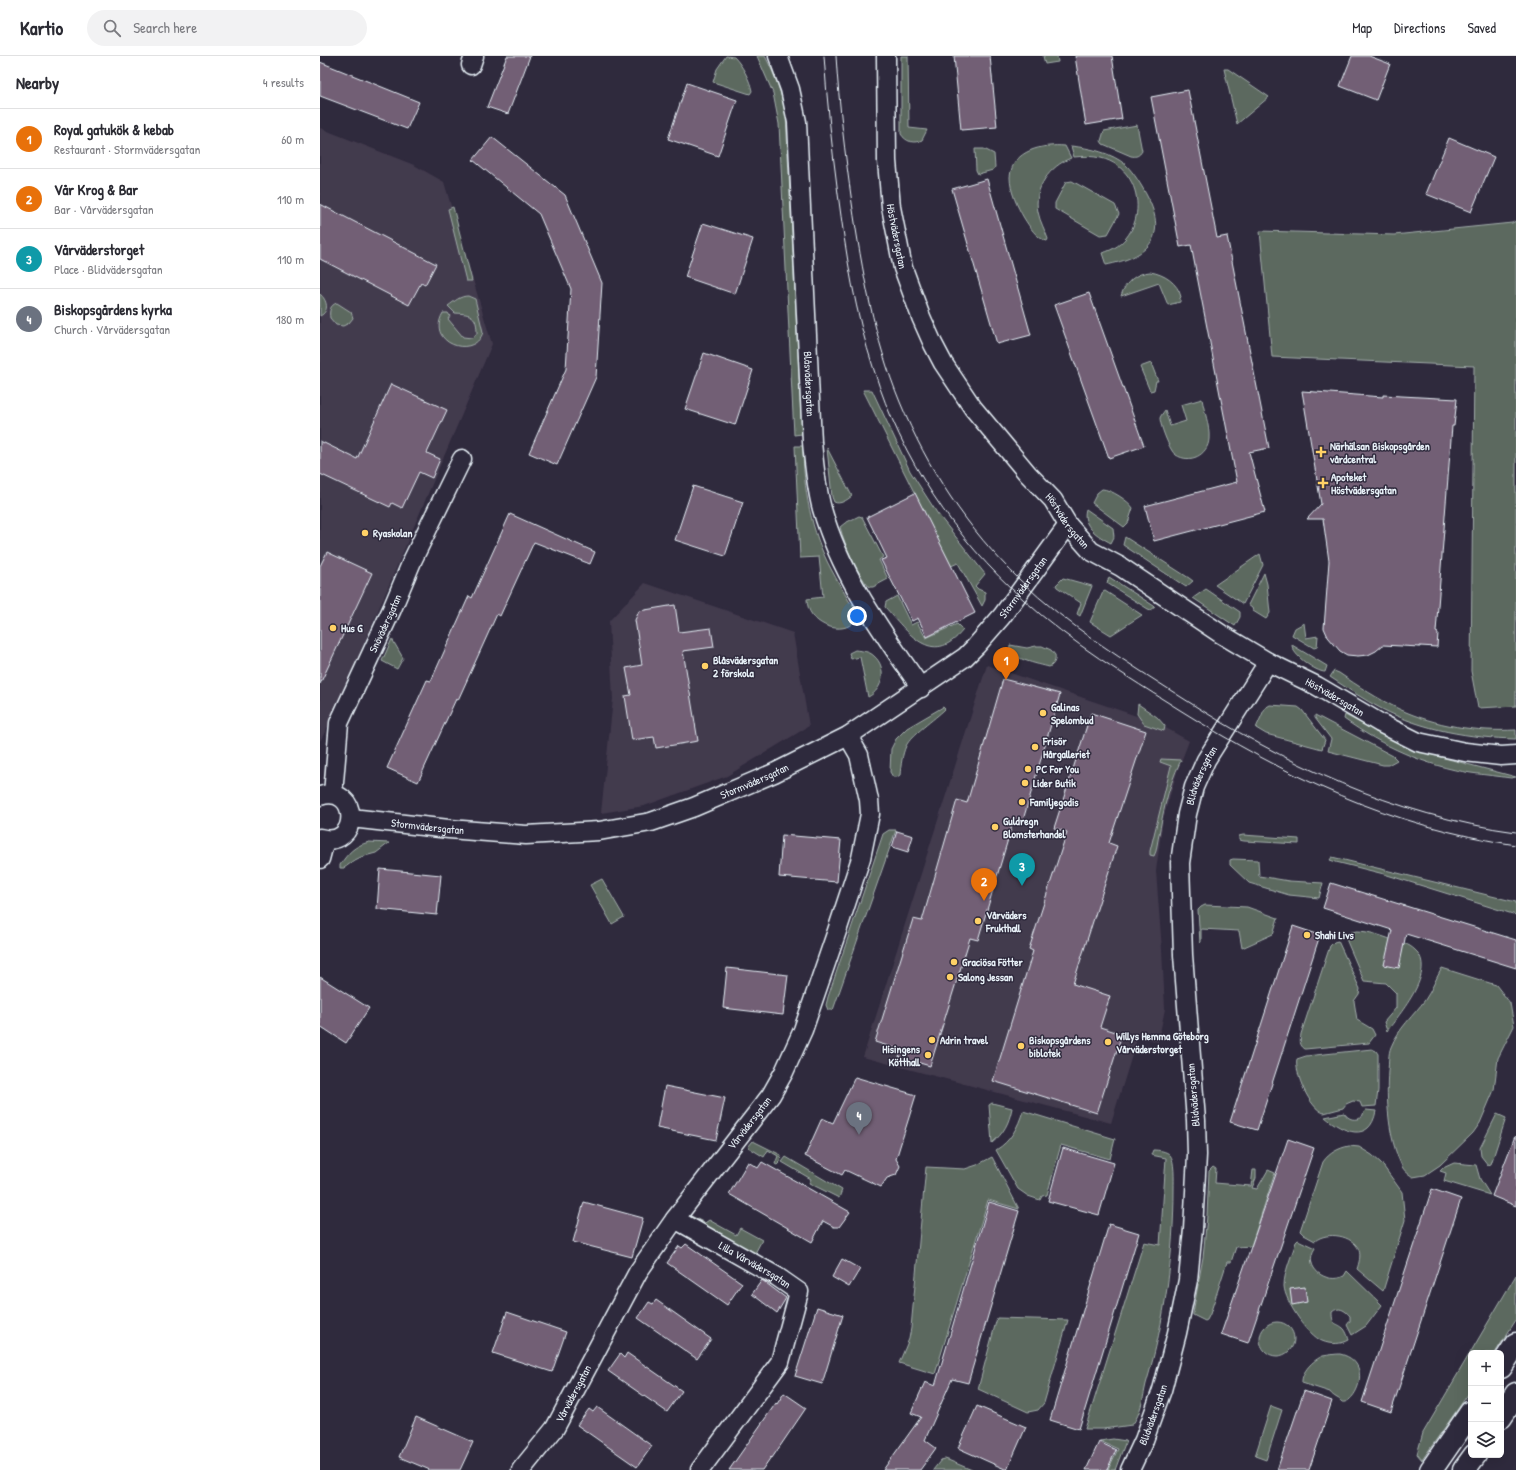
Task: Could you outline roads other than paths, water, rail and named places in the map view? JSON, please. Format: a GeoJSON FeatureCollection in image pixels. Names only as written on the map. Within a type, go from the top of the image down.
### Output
{"type":"FeatureCollection","features":[{"type":"Feature","properties":{"kind":"street","name":"Blåsvädersgatan"},"geometry":{"type":"LineString","coordinates":[[778,56],[790,89],[796,122],[812,442],[821,508],[832,540],[850,579],[880,628],[921,688]]}},
{"type":"Feature","properties":{"kind":"street","name":"Höstvädersgatan"},"geometry":{"type":"LineString","coordinates":[[886,56],[887,162],[891,207],[899,252],[914,298],[933,344],[953,379],[983,421],[1028,474],[1053,500],[1068,525],[1091,551],[1121,567],[1221,634],[1268,662],[1317,686],[1380,723],[1418,742],[1465,752],[1516,756]]}},
{"type":"Feature","properties":{"kind":"street","name":"Snövädersgatan"},"geometry":{"type":"LineString","coordinates":[[326,795],[339,723],[392,609],[413,559],[462,459]]}},
{"type":"Feature","properties":{"kind":"street","name":"Stormvädersgatan"},"geometry":{"type":"LineString","coordinates":[[351,818],[449,829],[526,835],[600,831],[650,822],[694,807],[774,773],[848,736],[965,657],[1002,616],[1068,525]]}},
{"type":"Feature","properties":{"kind":"street","name":"Blidvädersgatan"},"geometry":{"type":"LineString","coordinates":[[1130,1470],[1144,1440],[1162,1390],[1172,1354],[1188,1280],[1193,1229],[1197,1155],[1196,1120],[1184,969],[1180,863],[1187,814],[1194,787],[1206,760],[1268,662]]}},
{"type":"Feature","properties":{"kind":"street","name":"Vårvädersgatan"},"geometry":{"type":"LineString","coordinates":[[521,1470],[555,1428],[638,1272],[675,1219],[771,1095],[784,1072],[803,1030],[860,858],[870,814],[870,800],[859,754],[848,736]]}},
{"type":"Feature","properties":{"kind":"street"},"geometry":{"type":"LineString","coordinates":[[320,859],[323,839],[338,838],[345,833],[351,818],[350,808],[345,801],[326,795]]}},
{"type":"Feature","properties":{"kind":"street","name":"Lilla Vårvädersgatan"},"geometry":{"type":"LineString","coordinates":[[675,1219],[776,1276],[799,1292],[780,1362],[700,1470]]}},
{"type":"Feature","properties":{"kind":"street"},"geometry":{"type":"LineString","coordinates":[[1504,1362],[1516,1344]]}},
{"type":"Feature","properties":{"kind":"street"},"geometry":{"type":"LineString","coordinates":[[1504,1412],[1516,1394]]}},
{"type":"Feature","properties":{"kind":"street"},"geometry":{"type":"LineString","coordinates":[[1430,1470],[1468,1416]]}},
{"type":"Feature","properties":{"kind":"street"},"geometry":{"type":"LineString","coordinates":[[1464,1470],[1473,1458]]}},
{"type":"Feature","properties":{"kind":"tram line"},"geometry":{"type":"LineString","coordinates":[[824,56],[832,142],[844,239],[856,305],[867,349],[885,403],[915,465],[953,524],[975,551],[1024,600],[1080,645],[1119,672],[1180,710],[1260,757],[1340,796],[1382,812],[1469,836],[1516,845]]}},
{"type":"Feature","properties":{"kind":"tram line"},"geometry":{"type":"LineString","coordinates":[[836,56],[842,130],[849,185],[870,304],[883,354],[900,402],[911,427],[936,474],[966,519],[1001,561],[1038,597],[1077,628],[1181,697],[1259,744],[1341,783],[1384,800],[1471,824],[1516,832]]}},
{"type":"Feature","properties":{"kind":"place","name":"Närhälsan Biskopsgården vårdcentral"},"geometry":{"type":"Point","coordinates":[1321,452]}},
{"type":"Feature","properties":{"kind":"place","name":"Apoteket Höstvädersgatan"},"geometry":{"type":"Point","coordinates":[1323,483]}},
{"type":"Feature","properties":{"kind":"place","name":"Ryaskolan"},"geometry":{"type":"Point","coordinates":[365,533]}},
{"type":"Feature","properties":{"kind":"place","name":"Hus G"},"geometry":{"type":"Point","coordinates":[333,628]}},
{"type":"Feature","properties":{"kind":"place","name":"Blåsvädersgatan 2 förskola"},"geometry":{"type":"Point","coordinates":[705,666]}},
{"type":"Feature","properties":{"kind":"place","name":"Royal gatukök & kebab"},"geometry":{"type":"Point","coordinates":[1006,680]}},
{"type":"Feature","properties":{"kind":"place","name":"Galinas Spelombud"},"geometry":{"type":"Point","coordinates":[1043,713]}},
{"type":"Feature","properties":{"kind":"place","name":"Frisör Hårgalleriet"},"geometry":{"type":"Point","coordinates":[1035,747]}},
{"type":"Feature","properties":{"kind":"place","name":"PC For You"},"geometry":{"type":"Point","coordinates":[1028,769]}},
{"type":"Feature","properties":{"kind":"place","name":"Lider Butik"},"geometry":{"type":"Point","coordinates":[1025,783]}},
{"type":"Feature","properties":{"kind":"place","name":"Familjegodis"},"geometry":{"type":"Point","coordinates":[1022,802]}},
{"type":"Feature","properties":{"kind":"place","name":"Guldregn Blomsterhandel"},"geometry":{"type":"Point","coordinates":[995,827]}},
{"type":"Feature","properties":{"kind":"place","name":"Vårväderstorget"},"geometry":{"type":"Point","coordinates":[1022,886]}},
{"type":"Feature","properties":{"kind":"place","name":"Vår Krog & Bar"},"geometry":{"type":"Point","coordinates":[984,901]}},
{"type":"Feature","properties":{"kind":"place","name":"Vårväders Frukthall"},"geometry":{"type":"Point","coordinates":[978,921]}},
{"type":"Feature","properties":{"kind":"place","name":"Shahi Livs"},"geometry":{"type":"Point","coordinates":[1307,935]}},
{"type":"Feature","properties":{"kind":"place","name":"Graciösa Fötter"},"geometry":{"type":"Point","coordinates":[954,962]}},
{"type":"Feature","properties":{"kind":"place","name":"Salong Jessan"},"geometry":{"type":"Point","coordinates":[950,977]}},
{"type":"Feature","properties":{"kind":"place","name":"Adrin travel"},"geometry":{"type":"Point","coordinates":[932,1040]}},
{"type":"Feature","properties":{"kind":"place","name":"Willys Hemma Göteborg Vårväderstorget"},"geometry":{"type":"Point","coordinates":[1108,1042]}},
{"type":"Feature","properties":{"kind":"place","name":"Biskopsgårdens biblotek"},"geometry":{"type":"Point","coordinates":[1021,1046]}},
{"type":"Feature","properties":{"kind":"place","name":"Hisingens Kötthall"},"geometry":{"type":"Point","coordinates":[928,1055]}},
{"type":"Feature","properties":{"kind":"place","name":"Biskopsgårdens kyrka"},"geometry":{"type":"Point","coordinates":[859,1135]}}]}
